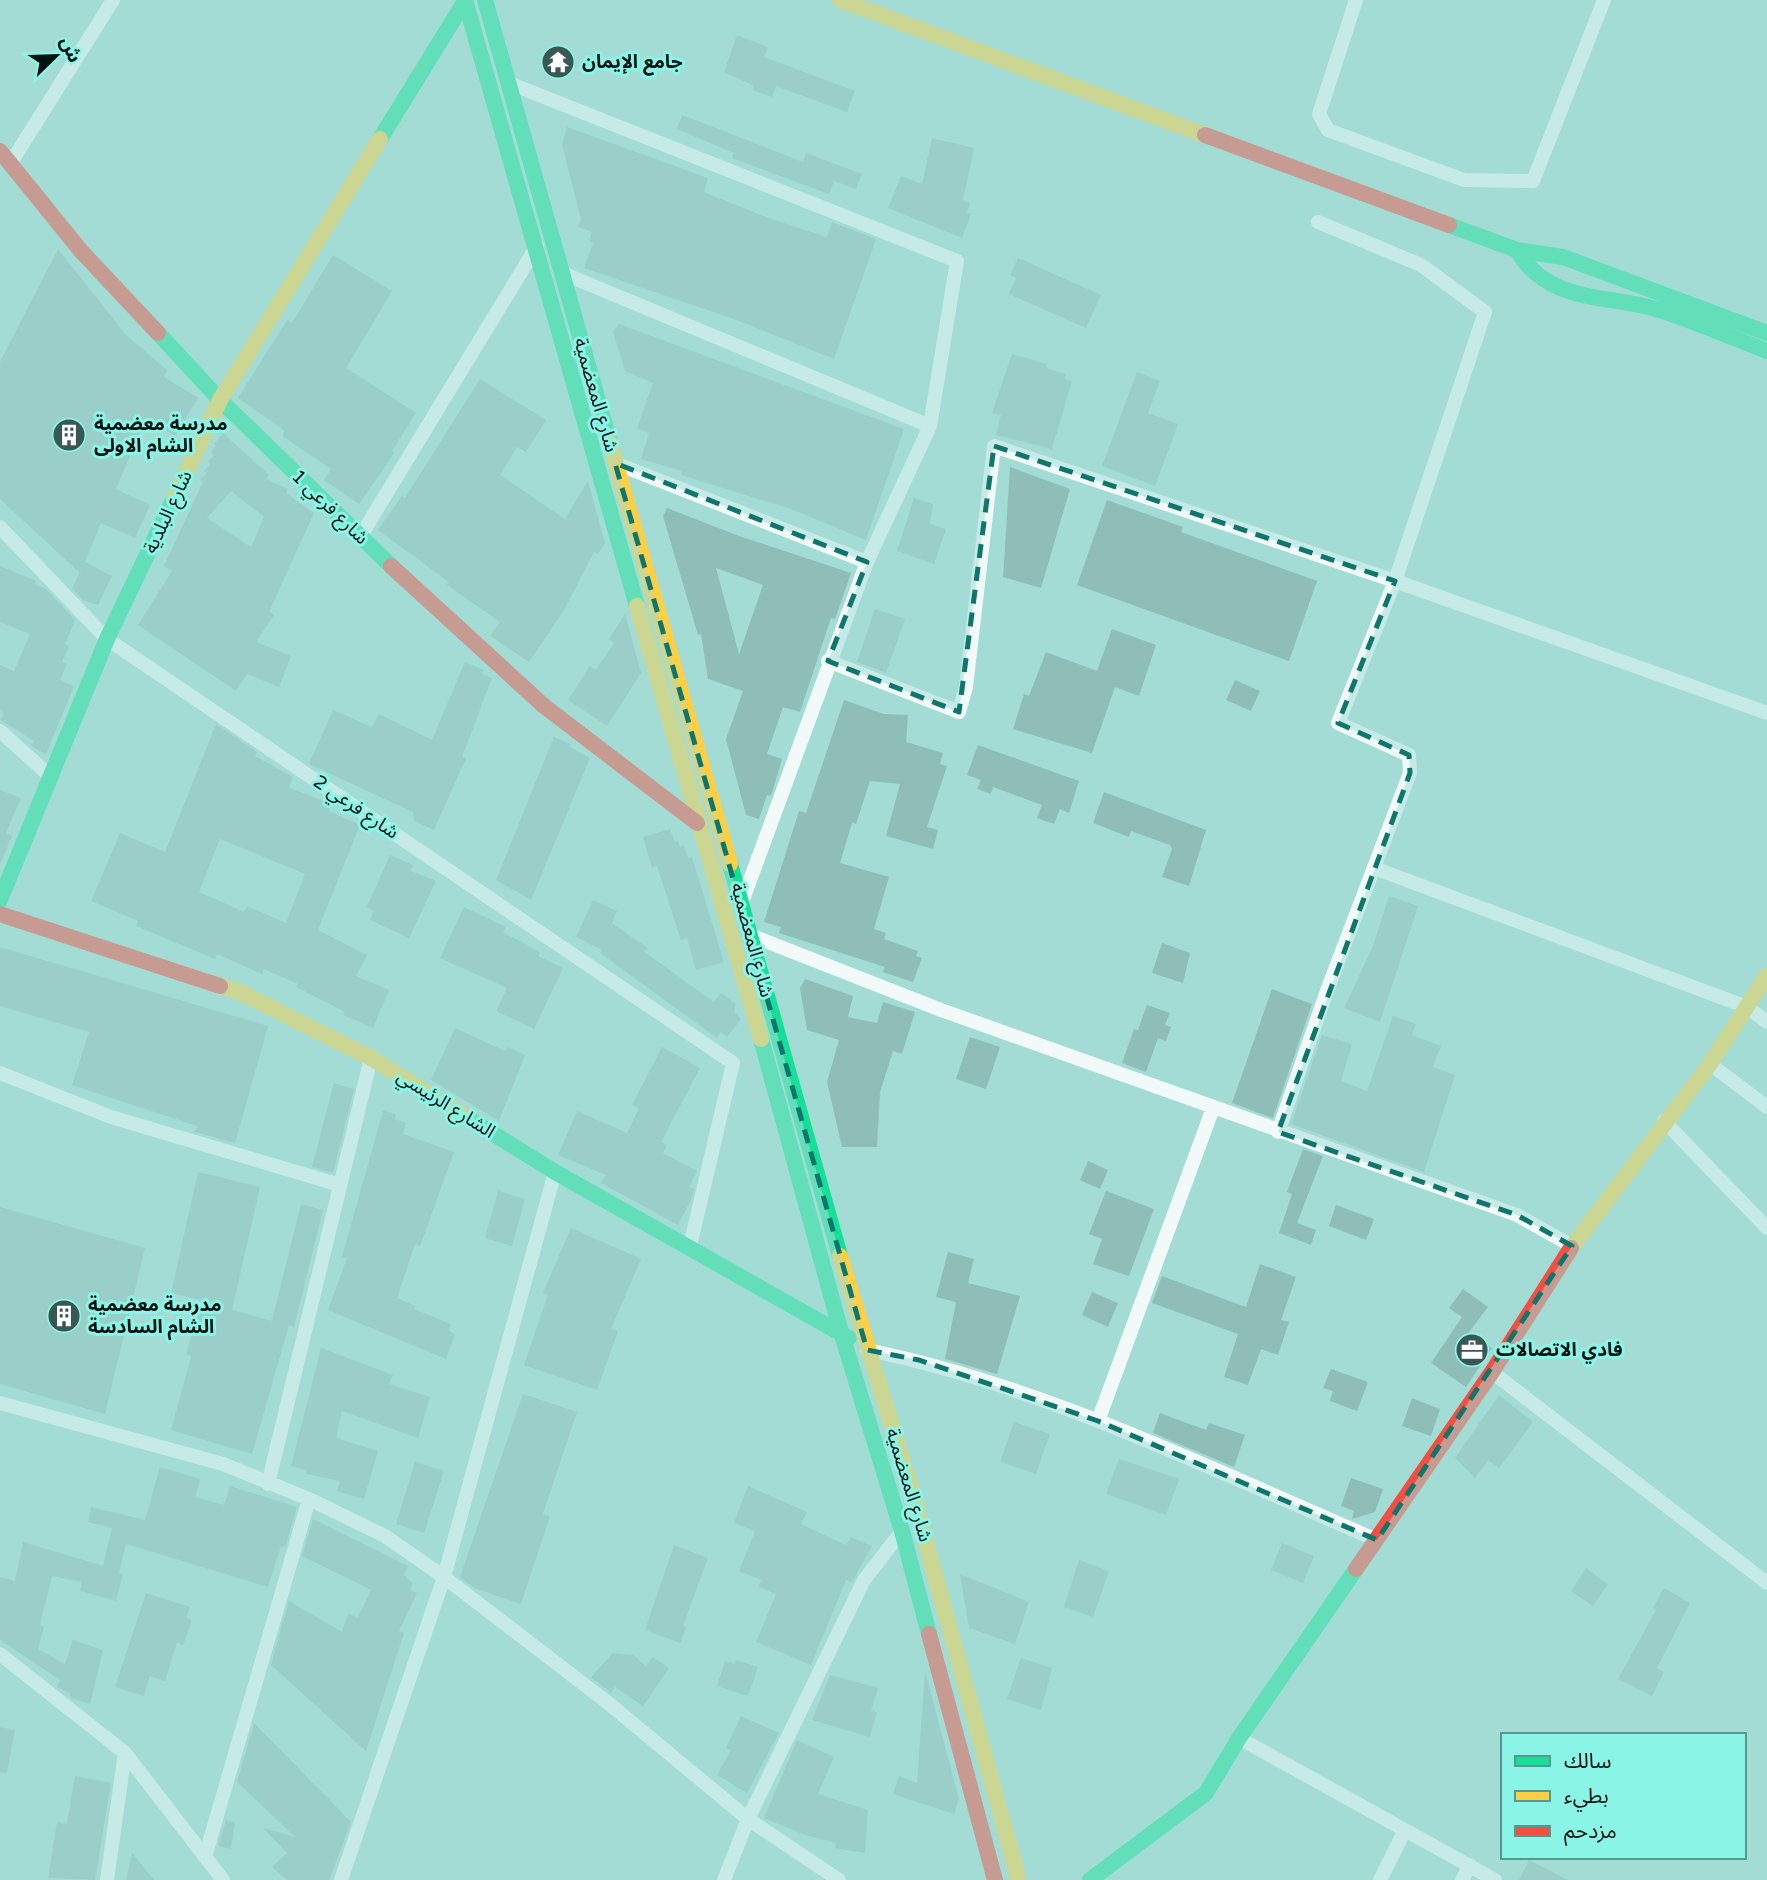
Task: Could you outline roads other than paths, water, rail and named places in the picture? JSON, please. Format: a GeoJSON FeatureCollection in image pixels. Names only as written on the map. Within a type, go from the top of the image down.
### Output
{"type":"FeatureCollection","features":[{"type":"Feature","properties":{"kind":"main road","name":"شارع المعضمية"},"geometry":{"type":"LineString","coordinates":[[485,0],[867,1350],[911,1489],[1019,1880]]}},
{"type":"Feature","properties":{"kind":"main road"},"geometry":{"type":"LineString","coordinates":[[840,0],[1517,250],[1563,257],[1767,333]]}},
{"type":"Feature","properties":{"kind":"main road","name":"شارع المعضمية"},"geometry":{"type":"LineString","coordinates":[[465,1],[537,246],[697,823],[768,1062],[841,1332],[902,1531],[995,1880]]}},
{"type":"Feature","properties":{"kind":"main road","name":"شارع البلدية"},"geometry":{"type":"LineString","coordinates":[[0,900],[107,639],[220,400],[465,1]]}},
{"type":"Feature","properties":{"kind":"main road","name":"شارع فرعي 1"},"geometry":{"type":"LineString","coordinates":[[5,157],[81,251],[220,400],[360,537],[544,706],[697,823]]}},
{"type":"Feature","properties":{"kind":"main road"},"geometry":{"type":"LineString","coordinates":[[1517,250],[1525,264],[1552,284],[1597,300],[1654,308],[1767,351]]}},
{"type":"Feature","properties":{"kind":"main road","name":"الشارع الرئيسي"},"geometry":{"type":"LineString","coordinates":[[0,914],[240,992],[371,1058],[555,1172],[841,1332],[867,1350]]}},
{"type":"Feature","properties":{"kind":"main road"},"geometry":{"type":"LineString","coordinates":[[1090,1880],[1206,1793],[1239,1738],[1492,1372],[1572,1246],[1664,1121],[1710,1064],[1767,975]]}},
{"type":"Feature","properties":{"kind":"main road"},"geometry":{"type":"LineString","coordinates":[[890,1495],[911,1489]]}},
{"type":"Feature","properties":{"kind":"street"},"geometry":{"type":"LineString","coordinates":[[5,157],[113,0]]}},
{"type":"Feature","properties":{"kind":"street"},"geometry":{"type":"LineString","coordinates":[[1356,0],[1319,114],[1328,130],[1464,180],[1533,181],[1604,0]]}},
{"type":"Feature","properties":{"kind":"street"},"geometry":{"type":"LineString","coordinates":[[509,83],[957,261],[930,426],[867,562],[828,661],[742,902]]}},
{"type":"Feature","properties":{"kind":"street"},"geometry":{"type":"LineString","coordinates":[[1278,1132],[1410,773],[1409,755],[1338,723],[1395,581],[1485,312],[1421,265],[1318,222]]}},
{"type":"Feature","properties":{"kind":"street"},"geometry":{"type":"LineString","coordinates":[[360,537],[537,246]]}},
{"type":"Feature","properties":{"kind":"street"},"geometry":{"type":"LineString","coordinates":[[562,273],[930,426]]}},
{"type":"Feature","properties":{"kind":"street"},"geometry":{"type":"LineString","coordinates":[[828,661],[959,712],[966,687],[994,446],[1395,581],[1767,713]]}},
{"type":"Feature","properties":{"kind":"street"},"geometry":{"type":"LineString","coordinates":[[615,463],[867,562]]}},
{"type":"Feature","properties":{"kind":"street","name":"شارع فرعي 2"},"geometry":{"type":"LineString","coordinates":[[0,527],[107,639],[733,1063],[690,1246]]}},
{"type":"Feature","properties":{"kind":"street"},"geometry":{"type":"LineString","coordinates":[[0,732],[51,777]]}},
{"type":"Feature","properties":{"kind":"street"},"geometry":{"type":"LineString","coordinates":[[1374,868],[1747,1007],[1767,1022]]}},
{"type":"Feature","properties":{"kind":"street"},"geometry":{"type":"LineString","coordinates":[[750,935],[941,1010],[1517,1216],[1572,1246]]}},
{"type":"Feature","properties":{"kind":"street"},"geometry":{"type":"LineString","coordinates":[[268,1484],[371,1058]]}},
{"type":"Feature","properties":{"kind":"street"},"geometry":{"type":"LineString","coordinates":[[1710,1064],[1767,1107]]}},
{"type":"Feature","properties":{"kind":"street"},"geometry":{"type":"LineString","coordinates":[[0,1073],[111,1117],[340,1185]]}},
{"type":"Feature","properties":{"kind":"street"},"geometry":{"type":"LineString","coordinates":[[1098,1421],[1213,1108]]}},
{"type":"Feature","properties":{"kind":"street"},"geometry":{"type":"LineString","coordinates":[[1664,1121],[1767,1228]]}},
{"type":"Feature","properties":{"kind":"street"},"geometry":{"type":"LineString","coordinates":[[341,1880],[444,1577],[555,1172]]}},
{"type":"Feature","properties":{"kind":"street"},"geometry":{"type":"LineString","coordinates":[[867,1350],[919,1360],[1098,1421],[1377,1540]]}},
{"type":"Feature","properties":{"kind":"street"},"geometry":{"type":"LineString","coordinates":[[1492,1372],[1767,1583]]}},
{"type":"Feature","properties":{"kind":"street"},"geometry":{"type":"LineString","coordinates":[[0,1403],[223,1464],[309,1499],[385,1536],[444,1577],[607,1702],[748,1819],[839,1880]]}},
{"type":"Feature","properties":{"kind":"street"},"geometry":{"type":"LineString","coordinates":[[205,1857],[309,1499]]}},
{"type":"Feature","properties":{"kind":"street"},"geometry":{"type":"LineString","coordinates":[[724,1880],[748,1819],[864,1580],[902,1531]]}},
{"type":"Feature","properties":{"kind":"street"},"geometry":{"type":"LineString","coordinates":[[0,1654],[125,1753],[223,1880]]}},
{"type":"Feature","properties":{"kind":"street"},"geometry":{"type":"LineString","coordinates":[[1239,1738],[1495,1880]]}},
{"type":"Feature","properties":{"kind":"street"},"geometry":{"type":"LineString","coordinates":[[107,1880],[125,1753]]}},
{"type":"Feature","properties":{"kind":"street"},"geometry":{"type":"LineString","coordinates":[[1380,1880],[1405,1830]]}},
{"type":"Feature","properties":{"kind":"street"},"geometry":{"type":"LineString","coordinates":[[1462,1880],[1470,1865]]}},
{"type":"Feature","properties":{"kind":"place","name":"جامع الإيمان"},"geometry":{"type":"Point","coordinates":[558,62]}},
{"type":"Feature","properties":{"kind":"place","name":"مدرسة معضمية الشام الاولى"},"geometry":{"type":"Point","coordinates":[69,435]}},
{"type":"Feature","properties":{"kind":"place","name":"مدرسة معضمية الشام السادسة"},"geometry":{"type":"Point","coordinates":[64,1316]}},
{"type":"Feature","properties":{"kind":"place","name":"فادي الاتصالات"},"geometry":{"type":"Point","coordinates":[1472,1350]}}]}
